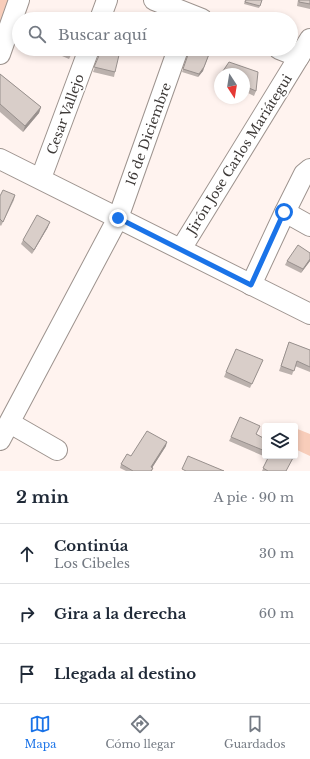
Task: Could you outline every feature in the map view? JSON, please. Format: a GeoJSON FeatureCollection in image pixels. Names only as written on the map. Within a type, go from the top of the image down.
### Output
{"type":"FeatureCollection","features":[{"type":"Feature","properties":{"kind":"street"},"geometry":{"type":"LineString","coordinates":[[15,12],[19,0]]}},
{"type":"Feature","properties":{"kind":"street"},"geometry":{"type":"LineString","coordinates":[[103,12],[107,0]]}},
{"type":"Feature","properties":{"kind":"street"},"geometry":{"type":"LineString","coordinates":[[154,0],[181,12]]}},
{"type":"Feature","properties":{"kind":"street"},"geometry":{"type":"LineString","coordinates":[[0,54],[12,20]]}},
{"type":"Feature","properties":{"kind":"street","name":"Jirón Jose Carlos Mariátegui"},"geometry":{"type":"LineString","coordinates":[[180,249],[310,39]]}},
{"type":"Feature","properties":{"kind":"street","name":"Cesar Vallejo"},"geometry":{"type":"LineString","coordinates":[[40,178],[86,56]]}},
{"type":"Feature","properties":{"kind":"street","name":"16 de Diciembre"},"geometry":{"type":"LineString","coordinates":[[0,440],[118,218],[176,56]]}},
{"type":"Feature","properties":{"kind":"street"},"geometry":{"type":"LineString","coordinates":[[0,159],[310,314]]}},
{"type":"Feature","properties":{"kind":"street"},"geometry":{"type":"LineString","coordinates":[[251,285],[284,212],[304,174],[310,169]]}},
{"type":"Feature","properties":{"kind":"street"},"geometry":{"type":"LineString","coordinates":[[284,212],[310,226]]}},
{"type":"Feature","properties":{"kind":"street"},"geometry":{"type":"LineString","coordinates":[[10,422],[57,450]]}},
{"type":"Feature","properties":{"kind":"shaded area"},"geometry":{"type":"Polygon","coordinates":[[[0,0],[12,0],[0,33],[0,0]]]}},
{"type":"Feature","properties":{"kind":"shaded area"},"geometry":{"type":"Polygon","coordinates":[[[298,429],[310,434],[310,456],[298,450],[298,429]]]}},
{"type":"Feature","properties":{"kind":"building"},"geometry":{"type":"Polygon","coordinates":[[[246,0],[262,0],[260,6],[245,2],[246,0]]]}},
{"type":"Feature","properties":{"kind":"building"},"geometry":{"type":"Polygon","coordinates":[[[299,0],[310,0],[310,4],[299,2],[299,0]]]}},
{"type":"Feature","properties":{"kind":"building"},"geometry":{"type":"Polygon","coordinates":[[[99,56],[119,56],[115,72],[94,67],[99,56]]]}},
{"type":"Feature","properties":{"kind":"building"},"geometry":{"type":"Polygon","coordinates":[[[188,56],[208,56],[204,67],[199,74],[183,69],[188,56]]]}},
{"type":"Feature","properties":{"kind":"building"},"geometry":{"type":"Polygon","coordinates":[[[229,62],[246,68],[225,68],[229,62]]]}},
{"type":"Feature","properties":{"kind":"building"},"geometry":{"type":"Polygon","coordinates":[[[250,69],[258,72],[256,91],[250,88],[250,69]]]}},
{"type":"Feature","properties":{"kind":"building"},"geometry":{"type":"Polygon","coordinates":[[[0,74],[41,107],[25,126],[0,104],[0,74]]]}},
{"type":"Feature","properties":{"kind":"building"},"geometry":{"type":"Polygon","coordinates":[[[3,190],[15,195],[3,222],[0,219],[0,196],[3,190]]]}},
{"type":"Feature","properties":{"kind":"building"},"geometry":{"type":"Polygon","coordinates":[[[37,215],[50,222],[34,250],[23,240],[37,215]]]}},
{"type":"Feature","properties":{"kind":"building"},"geometry":{"type":"Polygon","coordinates":[[[298,245],[310,253],[310,259],[303,269],[287,261],[298,245]]]}},
{"type":"Feature","properties":{"kind":"building"},"geometry":{"type":"Polygon","coordinates":[[[289,342],[310,350],[310,367],[297,361],[294,371],[281,366],[289,342]]]}},
{"type":"Feature","properties":{"kind":"building"},"geometry":{"type":"Polygon","coordinates":[[[236,349],[263,360],[252,384],[226,372],[236,349]]]}},
{"type":"Feature","properties":{"kind":"building"},"geometry":{"type":"Polygon","coordinates":[[[240,417],[260,426],[256,434],[262,437],[262,450],[231,437],[240,417]]]}},
{"type":"Feature","properties":{"kind":"building"},"geometry":{"type":"Polygon","coordinates":[[[147,431],[167,442],[151,467],[153,468],[151,471],[133,471],[121,464],[127,454],[131,456],[147,431]]]}},
{"type":"Feature","properties":{"kind":"building"},"geometry":{"type":"Polygon","coordinates":[[[188,456],[224,471],[186,471],[182,469],[188,456]]]}},
{"type":"Feature","properties":{"kind":"building"},"geometry":{"type":"Polygon","coordinates":[[[268,459],[292,459],[286,471],[268,471],[263,468],[268,459]]]}},
{"type":"Feature","properties":{"kind":"route"},"geometry":{"type":"LineString","coordinates":[[118,218],[251,285],[284,212]]}}]}
